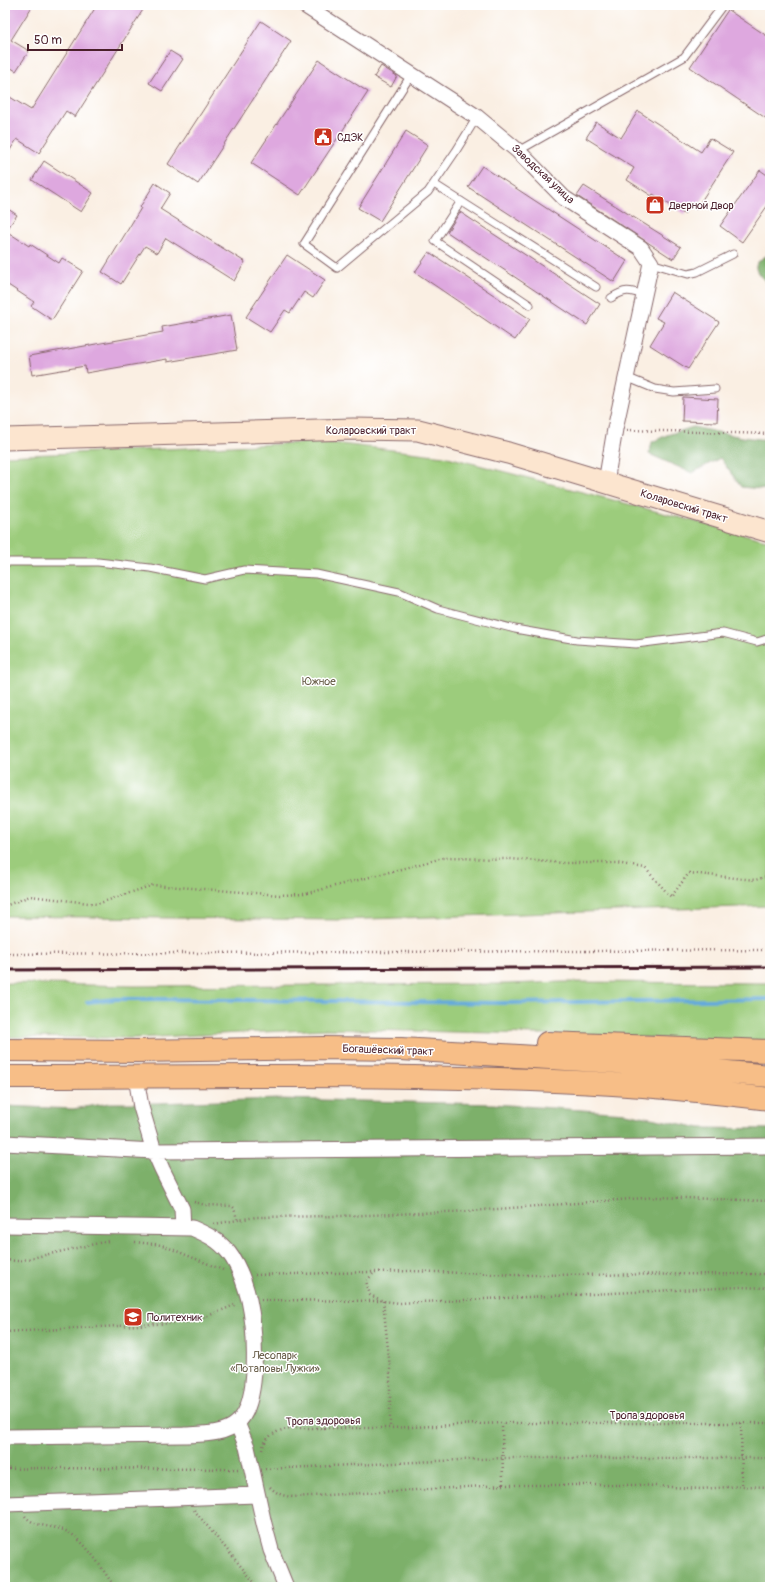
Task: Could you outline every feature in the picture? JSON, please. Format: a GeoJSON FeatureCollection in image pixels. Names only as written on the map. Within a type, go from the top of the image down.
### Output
{"type":"FeatureCollection","features":[{"type":"Feature","properties":{"kind":"main road","name":"Коларовский тракт"},"geometry":{"type":"LineString","coordinates":[[5,439],[352,429],[418,430],[508,453],[770,532]]}},
{"type":"Feature","properties":{"kind":"main road"},"geometry":{"type":"LineString","coordinates":[[400,1050],[457,1044],[508,1042],[770,1051]]}},
{"type":"Feature","properties":{"kind":"main road","name":"Богашёвский тракт"},"geometry":{"type":"LineString","coordinates":[[5,1050],[137,1051],[324,1048],[400,1050],[617,1062],[770,1076]]}},
{"type":"Feature","properties":{"kind":"main road"},"geometry":{"type":"LineString","coordinates":[[5,1077],[326,1076],[506,1079],[622,1085],[770,1099]]}},
{"type":"Feature","properties":{"kind":"street","name":"Заводская улица"},"geometry":{"type":"LineString","coordinates":[[304,5],[477,117],[518,151],[564,198],[641,248],[651,263]]}},
{"type":"Feature","properties":{"kind":"street"},"geometry":{"type":"LineString","coordinates":[[606,482],[615,429],[651,263]]}},
{"type":"Feature","properties":{"kind":"street"},"geometry":{"type":"LineString","coordinates":[[136,1077],[141,1107],[154,1151],[182,1209],[187,1228]]}},
{"type":"Feature","properties":{"kind":"street"},"geometry":{"type":"LineString","coordinates":[[5,1143],[154,1151],[770,1146]]}},
{"type":"Feature","properties":{"kind":"street"},"geometry":{"type":"LineString","coordinates":[[5,1225],[187,1228],[207,1234],[218,1241],[228,1252],[242,1277],[249,1299],[254,1329],[254,1367],[249,1402],[245,1412],[237,1423],[228,1429],[191,1434],[5,1437]]}},
{"type":"Feature","properties":{"kind":"street"},"geometry":{"type":"LineString","coordinates":[[237,1423],[259,1471],[257,1495],[271,1550],[286,1587]]}},
{"type":"Feature","properties":{"kind":"street"},"geometry":{"type":"LineString","coordinates":[[10,1504],[257,1495]]}},
{"type":"Feature","properties":{"kind":"lane"},"geometry":{"type":"LineString","coordinates":[[518,151],[684,57],[723,5]]}},
{"type":"Feature","properties":{"kind":"lane"},"geometry":{"type":"LineString","coordinates":[[411,75],[304,244],[337,268],[428,192],[477,117]]}},
{"type":"Feature","properties":{"kind":"lane"},"geometry":{"type":"LineString","coordinates":[[434,184],[596,287]]}},
{"type":"Feature","properties":{"kind":"lane"},"geometry":{"type":"LineString","coordinates":[[461,201],[435,241],[530,305]]}},
{"type":"Feature","properties":{"kind":"lane"},"geometry":{"type":"LineString","coordinates":[[651,263],[688,274],[697,272],[733,254]]}},
{"type":"Feature","properties":{"kind":"lane"},"geometry":{"type":"LineString","coordinates":[[611,298],[620,292],[628,290],[644,295]]}},
{"type":"Feature","properties":{"kind":"lane"},"geometry":{"type":"LineString","coordinates":[[626,377],[655,389],[674,392],[715,389]]}},
{"type":"Feature","properties":{"kind":"lane"},"geometry":{"type":"LineString","coordinates":[[5,562],[98,562],[150,568],[205,580],[244,570],[316,574],[399,592],[438,609],[515,629],[577,640],[636,644],[723,633],[757,642],[770,638]]}},
{"type":"Feature","properties":{"kind":"path"},"geometry":{"type":"LineString","coordinates":[[615,429],[770,434]]}},
{"type":"Feature","properties":{"kind":"path"},"geometry":{"type":"LineString","coordinates":[[5,906],[30,896],[97,904],[153,885],[280,895],[304,894],[443,858],[510,859],[564,863],[616,863],[645,868],[671,897],[689,873],[755,880],[770,876]]}},
{"type":"Feature","properties":{"kind":"path"},"geometry":{"type":"LineString","coordinates":[[5,954],[138,952],[406,953],[770,950]]}},
{"type":"Feature","properties":{"kind":"path"},"geometry":{"type":"LineString","coordinates":[[174,1191],[200,1205],[232,1206],[237,1219]]}},
{"type":"Feature","properties":{"kind":"path"},"geometry":{"type":"LineString","coordinates":[[187,1228],[256,1217],[342,1216],[471,1211],[657,1197],[770,1201]]}},
{"type":"Feature","properties":{"kind":"path"},"geometry":{"type":"LineString","coordinates":[[5,1260],[18,1261],[109,1241]]}},
{"type":"Feature","properties":{"kind":"path"},"geometry":{"type":"LineString","coordinates":[[132,1242],[162,1245],[186,1256],[242,1277],[256,1275],[410,1271],[517,1276],[770,1274]]}},
{"type":"Feature","properties":{"kind":"path"},"geometry":{"type":"LineString","coordinates":[[373,1273],[366,1281],[370,1295],[383,1301]]}},
{"type":"Feature","properties":{"kind":"path"},"geometry":{"type":"LineString","coordinates":[[5,1332],[193,1322],[249,1299],[383,1301],[400,1303],[733,1288],[770,1288]]}},
{"type":"Feature","properties":{"kind":"path"},"geometry":{"type":"LineString","coordinates":[[383,1301],[390,1368],[390,1428]]}},
{"type":"Feature","properties":{"kind":"path"},"geometry":{"type":"LineString","coordinates":[[502,1423],[503,1485]]}},
{"type":"Feature","properties":{"kind":"path","name":"Тропа здоровья"},"geometry":{"type":"LineString","coordinates":[[262,1456],[263,1447],[267,1439],[282,1429],[390,1428],[502,1423],[770,1423]]}},
{"type":"Feature","properties":{"kind":"path"},"geometry":{"type":"LineString","coordinates":[[741,1423],[742,1486]]}},
{"type":"Feature","properties":{"kind":"path"},"geometry":{"type":"LineString","coordinates":[[5,1470],[40,1468],[259,1471],[503,1458],[770,1458]]}},
{"type":"Feature","properties":{"kind":"path"},"geometry":{"type":"LineString","coordinates":[[267,1483],[276,1493],[293,1497],[503,1485],[641,1485],[701,1489],[742,1486],[770,1487]]}},
{"type":"Feature","properties":{"kind":"path"},"geometry":{"type":"LineString","coordinates":[[184,1497],[258,1587]]}},
{"type":"Feature","properties":{"kind":"path"},"geometry":{"type":"LineString","coordinates":[[10,1504],[30,1522],[66,1531],[83,1544],[115,1587]]}},
{"type":"Feature","properties":{"kind":"green space"},"geometry":{"type":"Polygon","coordinates":[[[770,254],[770,286],[758,273],[756,265],[770,254]]]}},
{"type":"Feature","properties":{"kind":"green space"},"geometry":{"type":"Polygon","coordinates":[[[693,427],[742,437],[770,440],[770,490],[741,487],[720,458],[692,473],[649,454],[652,442],[667,435],[693,427]]]}},
{"type":"Feature","properties":{"kind":"green space","name":"Южное"},"geometry":{"type":"Polygon","coordinates":[[[323,442],[444,456],[770,541],[770,906],[337,920],[5,916],[5,456],[323,442]]]}},
{"type":"Feature","properties":{"kind":"green space"},"geometry":{"type":"Polygon","coordinates":[[[562,982],[770,983],[770,1044],[618,1036],[327,1029],[135,1038],[5,1037],[5,983],[132,986],[507,984],[562,982]]]}},
{"type":"Feature","properties":{"kind":"green space","name":"Лесопарк «Потаповы Лужки»"},"geometry":{"type":"Polygon","coordinates":[[[279,1099],[493,1104],[626,1113],[701,1128],[770,1129],[770,1587],[5,1587],[5,1106],[73,1109],[110,1103],[279,1099]]]}},
{"type":"Feature","properties":{"kind":"building"},"geometry":{"type":"Polygon","coordinates":[[[5,5],[33,5],[11,40],[29,51],[16,71],[5,64],[5,5]]]}},
{"type":"Feature","properties":{"kind":"building"},"geometry":{"type":"Polygon","coordinates":[[[97,5],[146,5],[75,117],[66,111],[39,153],[17,139],[5,158],[5,94],[31,110],[97,5]]]}},
{"type":"Feature","properties":{"kind":"building"},"geometry":{"type":"Polygon","coordinates":[[[728,10],[770,38],[770,121],[690,67],[728,10]]]}},
{"type":"Feature","properties":{"kind":"building"},"geometry":{"type":"Polygon","coordinates":[[[261,21],[291,41],[198,184],[168,164],[261,21]]]}},
{"type":"Feature","properties":{"kind":"building"},"geometry":{"type":"Polygon","coordinates":[[[170,51],[183,59],[162,91],[149,83],[170,51]]]}},
{"type":"Feature","properties":{"kind":"building"},"geometry":{"type":"Polygon","coordinates":[[[319,60],[368,92],[300,195],[251,163],[319,60]]]}},
{"type":"Feature","properties":{"kind":"building"},"geometry":{"type":"Polygon","coordinates":[[[381,66],[397,76],[391,87],[374,77],[381,66]]]}},
{"type":"Feature","properties":{"kind":"building"},"geometry":{"type":"Polygon","coordinates":[[[638,111],[701,152],[710,138],[733,152],[696,209],[690,205],[684,214],[653,194],[652,196],[627,180],[634,168],[586,138],[596,122],[621,138],[638,111]]]}},
{"type":"Feature","properties":{"kind":"building"},"geometry":{"type":"Polygon","coordinates":[[[406,131],[428,145],[380,221],[358,208],[406,131]]]}},
{"type":"Feature","properties":{"kind":"building"},"geometry":{"type":"Polygon","coordinates":[[[44,161],[93,193],[81,212],[32,180],[44,161]]]}},
{"type":"Feature","properties":{"kind":"building"},"geometry":{"type":"Polygon","coordinates":[[[482,166],[627,261],[614,282],[468,187],[482,166]]]}},
{"type":"Feature","properties":{"kind":"building"},"geometry":{"type":"Polygon","coordinates":[[[760,170],[770,177],[770,202],[742,242],[720,226],[760,170]]]}},
{"type":"Feature","properties":{"kind":"building"},"geometry":{"type":"Polygon","coordinates":[[[155,183],[170,193],[160,209],[245,262],[234,281],[166,238],[157,253],[145,246],[121,284],[102,272],[155,183]]]}},
{"type":"Feature","properties":{"kind":"building"},"geometry":{"type":"Polygon","coordinates":[[[584,186],[681,247],[673,259],[577,196],[584,186]]]}},
{"type":"Feature","properties":{"kind":"building"},"geometry":{"type":"Polygon","coordinates":[[[5,207],[17,215],[6,231],[29,246],[30,244],[59,263],[62,258],[83,271],[52,320],[31,306],[34,302],[5,283],[5,207]]]}},
{"type":"Feature","properties":{"kind":"building"},"geometry":{"type":"Polygon","coordinates":[[[460,212],[600,304],[587,325],[447,232],[460,212]]]}},
{"type":"Feature","properties":{"kind":"building"},"geometry":{"type":"Polygon","coordinates":[[[429,252],[530,319],[515,340],[415,272],[429,252]]]}},
{"type":"Feature","properties":{"kind":"building"},"geometry":{"type":"Polygon","coordinates":[[[287,255],[325,280],[313,298],[304,292],[290,313],[285,310],[270,332],[246,317],[287,255]]]}},
{"type":"Feature","properties":{"kind":"building"},"geometry":{"type":"Polygon","coordinates":[[[672,292],[719,322],[688,369],[650,345],[664,322],[656,318],[672,292]]]}},
{"type":"Feature","properties":{"kind":"building"},"geometry":{"type":"Polygon","coordinates":[[[231,315],[237,350],[167,362],[167,359],[86,373],[85,366],[32,375],[29,356],[163,332],[162,327],[231,315]]]}},
{"type":"Feature","properties":{"kind":"building"},"geometry":{"type":"Polygon","coordinates":[[[683,397],[718,399],[717,422],[682,421],[683,397]]]}},
{"type":"Feature","properties":{"kind":"waterway"},"geometry":{"type":"LineString","coordinates":[[87,1002],[115,999],[508,1003],[770,999]]}},
{"type":"Feature","properties":{"kind":"railway"},"geometry":{"type":"LineString","coordinates":[[5,970],[770,967]]}},
{"type":"Feature","properties":{"kind":"place","name":"СДЭК"},"geometry":{"type":"Point","coordinates":[323,137]}},
{"type":"Feature","properties":{"kind":"place","name":"Дверной Двор"},"geometry":{"type":"Point","coordinates":[655,205]}},
{"type":"Feature","properties":{"kind":"place","name":"Политехник"},"geometry":{"type":"Point","coordinates":[133,1317]}}]}
